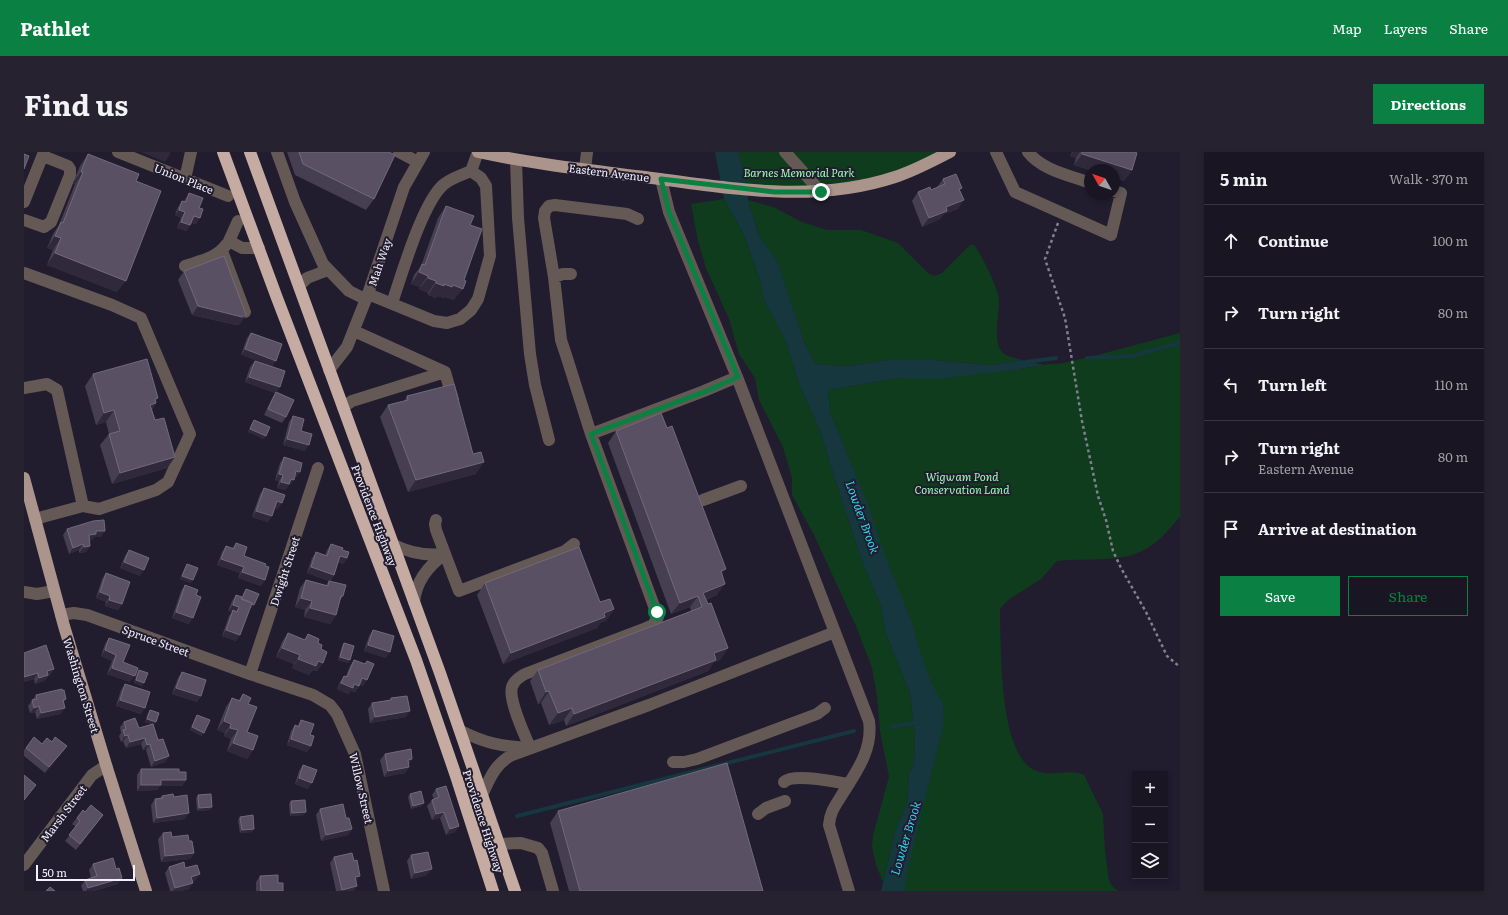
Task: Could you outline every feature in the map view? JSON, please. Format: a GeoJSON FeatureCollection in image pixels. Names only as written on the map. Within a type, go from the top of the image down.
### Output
{"type":"FeatureCollection","features":[{"type":"Feature","properties":{"kind":"highway","name":"Providence Highway"},"geometry":{"type":"LineString","coordinates":[[223,152],[416,660],[458,782],[493,891]]}},
{"type":"Feature","properties":{"kind":"highway","name":"Providence Highway"},"geometry":{"type":"LineString","coordinates":[[250,152],[414,602],[515,891]]}},
{"type":"Feature","properties":{"kind":"main road","name":"Eastern Avenue"},"geometry":{"type":"LineString","coordinates":[[478,152],[516,160],[705,185],[775,192],[821,192],[858,186],[895,177],[950,152]]}},
{"type":"Feature","properties":{"kind":"main road","name":"Washington Street"},"geometry":{"type":"LineString","coordinates":[[24,478],[61,615],[146,891]]}},
{"type":"Feature","properties":{"kind":"street","name":"Union Place"},"geometry":{"type":"LineString","coordinates":[[118,152],[228,196]]}},
{"type":"Feature","properties":{"kind":"street"},"geometry":{"type":"LineString","coordinates":[[185,179],[192,152]]}},
{"type":"Feature","properties":{"kind":"street"},"geometry":{"type":"LineString","coordinates":[[277,152],[289,187],[309,234],[320,258],[328,270],[349,291],[392,303],[434,321],[447,323],[460,319],[471,310],[478,299],[490,256],[486,186],[481,178],[471,172]]}},
{"type":"Feature","properties":{"kind":"street"},"geometry":{"type":"LineString","coordinates":[[399,152],[421,157]]}},
{"type":"Feature","properties":{"kind":"street"},"geometry":{"type":"LineString","coordinates":[[392,303],[420,224],[435,196],[440,188],[448,182],[471,172],[478,152]]}},
{"type":"Feature","properties":{"kind":"street"},"geometry":{"type":"LineString","coordinates":[[585,169],[587,152]]}},
{"type":"Feature","properties":{"kind":"street"},"geometry":{"type":"LineString","coordinates":[[785,152],[821,192]]}},
{"type":"Feature","properties":{"kind":"street"},"geometry":{"type":"LineString","coordinates":[[996,152],[1015,192],[1111,235],[1119,200]]}},
{"type":"Feature","properties":{"kind":"street"},"geometry":{"type":"LineString","coordinates":[[1028,152],[1032,157],[1051,169],[1084,180]]}},
{"type":"Feature","properties":{"kind":"street"},"geometry":{"type":"LineString","coordinates":[[24,202],[44,154],[68,166],[70,169],[70,175],[51,222],[44,227],[24,220]]}},
{"type":"Feature","properties":{"kind":"street","name":"Mah Way"},"geometry":{"type":"LineString","coordinates":[[329,370],[347,347],[354,331],[404,187],[421,157]]}},
{"type":"Feature","properties":{"kind":"street"},"geometry":{"type":"LineString","coordinates":[[516,160],[518,218],[530,354],[535,385],[549,440]]}},
{"type":"Feature","properties":{"kind":"street"},"geometry":{"type":"LineString","coordinates":[[661,179],[669,212],[738,377],[869,721],[869,742],[864,756],[830,815],[829,824],[849,891]]}},
{"type":"Feature","properties":{"kind":"street"},"geometry":{"type":"LineString","coordinates":[[530,748],[511,696],[513,685],[518,678],[646,628],[652,625],[658,617],[591,434],[561,340],[554,277],[544,224],[545,211],[549,206],[562,205],[627,214],[638,218]]}},
{"type":"Feature","properties":{"kind":"street"},"geometry":{"type":"LineString","coordinates":[[185,266],[209,258],[225,246],[238,221]]}},
{"type":"Feature","properties":{"kind":"street"},"geometry":{"type":"LineString","coordinates":[[225,246],[259,248]]}},
{"type":"Feature","properties":{"kind":"street"},"geometry":{"type":"LineString","coordinates":[[225,246],[245,312]]}},
{"type":"Feature","properties":{"kind":"street"},"geometry":{"type":"LineString","coordinates":[[299,286],[307,278],[328,270]]}},
{"type":"Feature","properties":{"kind":"street"},"geometry":{"type":"LineString","coordinates":[[24,272],[112,305],[141,318],[190,434],[168,482],[156,490],[99,509],[83,506],[35,519]]}},
{"type":"Feature","properties":{"kind":"street"},"geometry":{"type":"LineString","coordinates":[[554,277],[563,274],[571,274]]}},
{"type":"Feature","properties":{"kind":"street"},"geometry":{"type":"LineString","coordinates":[[354,331],[445,372]]}},
{"type":"Feature","properties":{"kind":"street"},"geometry":{"type":"LineString","coordinates":[[343,407],[352,401],[445,372]]}},
{"type":"Feature","properties":{"kind":"street"},"geometry":{"type":"LineString","coordinates":[[445,372],[455,409]]}},
{"type":"Feature","properties":{"kind":"street"},"geometry":{"type":"LineString","coordinates":[[591,434],[704,392],[738,377]]}},
{"type":"Feature","properties":{"kind":"street"},"geometry":{"type":"LineString","coordinates":[[24,388],[47,384],[56,390],[83,506]]}},
{"type":"Feature","properties":{"kind":"street","name":"Dwight Street"},"geometry":{"type":"LineString","coordinates":[[250,674],[318,468]]}},
{"type":"Feature","properties":{"kind":"street"},"geometry":{"type":"LineString","coordinates":[[703,500],[741,486]]}},
{"type":"Feature","properties":{"kind":"street"},"geometry":{"type":"LineString","coordinates":[[436,520],[436,530],[459,591],[565,551],[574,544]]}},
{"type":"Feature","properties":{"kind":"street"},"geometry":{"type":"LineString","coordinates":[[392,544],[410,552],[435,555],[445,554]]}},
{"type":"Feature","properties":{"kind":"street"},"geometry":{"type":"LineString","coordinates":[[414,602],[415,590],[420,579],[437,560],[445,554]]}},
{"type":"Feature","properties":{"kind":"street"},"geometry":{"type":"LineString","coordinates":[[24,592],[37,594],[54,591]]}},
{"type":"Feature","properties":{"kind":"street","name":"Spruce Street"},"geometry":{"type":"LineString","coordinates":[[61,615],[74,613],[87,615],[250,674]]}},
{"type":"Feature","properties":{"kind":"street"},"geometry":{"type":"LineString","coordinates":[[482,794],[490,776],[498,764],[512,755],[649,705],[835,632]]}},
{"type":"Feature","properties":{"kind":"street","name":"Willow Street"},"geometry":{"type":"LineString","coordinates":[[250,674],[313,695],[330,705],[337,714],[355,754],[384,891]]}},
{"type":"Feature","properties":{"kind":"street"},"geometry":{"type":"LineString","coordinates":[[673,762],[684,762],[697,759],[817,714],[825,708]]}},
{"type":"Feature","properties":{"kind":"street"},"geometry":{"type":"LineString","coordinates":[[460,731],[486,743],[499,746],[530,748]]}},
{"type":"Feature","properties":{"kind":"street","name":"Marsh Street"},"geometry":{"type":"LineString","coordinates":[[24,865],[92,775],[101,769],[107,768]]}},
{"type":"Feature","properties":{"kind":"street"},"geometry":{"type":"LineString","coordinates":[[784,782],[787,779],[814,779],[849,784]]}},
{"type":"Feature","properties":{"kind":"street"},"geometry":{"type":"LineString","coordinates":[[758,814],[761,810],[786,801]]}},
{"type":"Feature","properties":{"kind":"street"},"geometry":{"type":"LineString","coordinates":[[499,844],[522,843],[538,848],[542,853],[553,891]]}},
{"type":"Feature","properties":{"kind":"path"},"geometry":{"type":"LineString","coordinates":[[1061,213],[1045,259],[1065,318],[1082,421],[1113,551],[1146,612],[1167,656],[1180,667]]}},
{"type":"Feature","properties":{"kind":"green space","name":"Barnes Memorial Park"},"geometry":{"type":"Polygon","coordinates":[[[738,152],[950,152],[877,182],[747,190],[738,152]]]}},
{"type":"Feature","properties":{"kind":"green space"},"geometry":{"type":"Polygon","coordinates":[[[724,199],[744,235],[760,280],[764,300],[786,340],[799,384],[820,431],[862,561],[881,606],[886,634],[910,693],[915,734],[914,763],[909,775],[907,804],[896,829],[883,882],[876,865],[872,847],[873,835],[889,777],[880,731],[877,696],[872,668],[856,626],[814,535],[792,495],[792,478],[783,447],[759,400],[755,378],[739,354],[729,319],[706,268],[698,241],[691,204],[724,199]]]}},
{"type":"Feature","properties":{"kind":"green space"},"geometry":{"type":"Polygon","coordinates":[[[748,200],[773,207],[802,222],[827,230],[861,230],[898,243],[928,273],[934,276],[942,273],[970,245],[974,245],[989,271],[998,293],[998,345],[1001,351],[1006,355],[1021,360],[990,365],[933,360],[887,360],[847,366],[815,364],[805,344],[777,262],[759,236],[748,200]]]}},
{"type":"Feature","properties":{"kind":"green space","name":"Wigwam Pond Conservation Land"},"geometry":{"type":"Polygon","coordinates":[[[1180,333],[1180,517],[1156,542],[1141,551],[1130,555],[1106,559],[1057,561],[1041,579],[1008,600],[1000,609],[1004,696],[1008,721],[1014,742],[1022,759],[1034,770],[1046,773],[1072,772],[1084,775],[1103,814],[1105,851],[1109,880],[1112,886],[1118,891],[881,891],[933,732],[853,469],[830,412],[828,390],[898,378],[1020,369],[1058,364],[1180,333]]]}},
{"type":"Feature","properties":{"kind":"water","name":"Lowder Brook"},"geometry":{"type":"Polygon","coordinates":[[[715,152],[738,152],[744,171],[748,200],[759,236],[777,261],[805,344],[815,364],[847,366],[887,360],[933,360],[990,365],[1021,360],[1045,365],[936,379],[898,378],[828,390],[830,412],[867,502],[886,558],[912,623],[923,661],[932,684],[943,704],[944,722],[908,868],[904,891],[881,891],[896,829],[907,804],[909,775],[914,763],[915,734],[910,693],[886,634],[881,606],[862,561],[820,431],[799,384],[786,341],[764,300],[760,280],[744,235],[724,199],[715,152]]]}},
{"type":"Feature","properties":{"kind":"building"},"geometry":{"type":"Polygon","coordinates":[[[299,152],[389,152],[395,155],[374,199],[303,164],[299,152]]]}},
{"type":"Feature","properties":{"kind":"building"},"geometry":{"type":"Polygon","coordinates":[[[1082,152],[1137,153],[1132,170],[1120,166],[1120,164],[1113,164],[1082,154],[1082,152]]]}},
{"type":"Feature","properties":{"kind":"building"},"geometry":{"type":"Polygon","coordinates":[[[24,154],[29,156],[24,169],[24,154]]]}},
{"type":"Feature","properties":{"kind":"building"},"geometry":{"type":"Polygon","coordinates":[[[88,154],[139,174],[136,181],[161,191],[126,281],[55,253],[61,238],[55,236],[61,222],[63,223],[83,172],[81,172],[88,154]]]}},
{"type":"Feature","properties":{"kind":"building"},"geometry":{"type":"Polygon","coordinates":[[[956,174],[962,188],[959,189],[964,200],[946,207],[947,211],[929,218],[918,192],[930,187],[931,190],[945,184],[943,179],[956,174]]]}},
{"type":"Feature","properties":{"kind":"building"},"geometry":{"type":"Polygon","coordinates":[[[189,193],[203,198],[199,208],[203,209],[200,218],[194,216],[190,225],[181,222],[185,212],[179,210],[182,201],[186,202],[189,193]]]}},
{"type":"Feature","properties":{"kind":"building"},"geometry":{"type":"Polygon","coordinates":[[[446,206],[474,216],[470,225],[482,229],[464,280],[466,281],[463,289],[453,285],[452,287],[436,283],[436,281],[419,272],[422,264],[425,265],[446,206]]]}},
{"type":"Feature","properties":{"kind":"building"},"geometry":{"type":"Polygon","coordinates":[[[224,256],[246,315],[242,317],[198,306],[184,271],[224,256]]]}},
{"type":"Feature","properties":{"kind":"building"},"geometry":{"type":"Polygon","coordinates":[[[251,333],[282,344],[276,361],[245,349],[251,333]]]}},
{"type":"Feature","properties":{"kind":"building"},"geometry":{"type":"Polygon","coordinates":[[[147,359],[158,398],[155,399],[156,403],[150,405],[155,420],[164,418],[175,457],[120,473],[109,434],[120,431],[114,410],[104,413],[93,374],[147,359]]]}},
{"type":"Feature","properties":{"kind":"building"},"geometry":{"type":"Polygon","coordinates":[[[255,361],[285,371],[280,387],[249,377],[255,361]]]}},
{"type":"Feature","properties":{"kind":"building"},"geometry":{"type":"Polygon","coordinates":[[[454,384],[473,454],[481,452],[484,462],[416,480],[388,405],[408,400],[407,396],[454,384]]]}},
{"type":"Feature","properties":{"kind":"building"},"geometry":{"type":"Polygon","coordinates":[[[276,392],[294,400],[286,417],[268,409],[276,392]]]}},
{"type":"Feature","properties":{"kind":"building"},"geometry":{"type":"Polygon","coordinates":[[[661,413],[667,428],[672,426],[726,569],[721,571],[725,584],[703,593],[708,604],[711,603],[728,648],[714,653],[716,660],[574,714],[572,708],[558,713],[549,691],[546,692],[538,670],[702,607],[698,596],[680,603],[616,431],[661,413]]]}},
{"type":"Feature","properties":{"kind":"building"},"geometry":{"type":"Polygon","coordinates":[[[293,416],[304,419],[301,431],[312,434],[309,445],[287,439],[293,416]]]}},
{"type":"Feature","properties":{"kind":"building"},"geometry":{"type":"Polygon","coordinates":[[[254,420],[270,427],[266,436],[250,429],[254,420]]]}},
{"type":"Feature","properties":{"kind":"building"},"geometry":{"type":"Polygon","coordinates":[[[284,457],[302,463],[300,472],[296,471],[294,480],[291,479],[289,484],[281,482],[283,475],[279,474],[284,457]]]}},
{"type":"Feature","properties":{"kind":"building"},"geometry":{"type":"Polygon","coordinates":[[[264,488],[285,495],[282,503],[277,501],[272,516],[256,511],[264,488]]]}},
{"type":"Feature","properties":{"kind":"building"},"geometry":{"type":"Polygon","coordinates":[[[104,520],[105,531],[96,531],[96,534],[89,535],[90,546],[84,547],[83,544],[73,548],[67,529],[93,521],[104,520]]]}},
{"type":"Feature","properties":{"kind":"building"},"geometry":{"type":"Polygon","coordinates":[[[236,543],[247,547],[244,556],[266,564],[265,566],[269,567],[265,580],[242,572],[244,567],[221,559],[226,546],[234,549],[236,543]]]}},
{"type":"Feature","properties":{"kind":"building"},"geometry":{"type":"Polygon","coordinates":[[[331,544],[343,548],[342,550],[349,552],[347,558],[340,556],[334,575],[311,567],[316,552],[327,556],[331,544]]]}},
{"type":"Feature","properties":{"kind":"building"},"geometry":{"type":"Polygon","coordinates":[[[579,547],[600,602],[610,599],[614,609],[604,613],[605,617],[511,653],[485,583],[579,547]]]}},
{"type":"Feature","properties":{"kind":"building"},"geometry":{"type":"Polygon","coordinates":[[[129,550],[149,558],[144,570],[124,562],[129,550]]]}},
{"type":"Feature","properties":{"kind":"building"},"geometry":{"type":"Polygon","coordinates":[[[187,564],[198,568],[193,580],[182,576],[187,564]]]}},
{"type":"Feature","properties":{"kind":"building"},"geometry":{"type":"Polygon","coordinates":[[[106,573],[130,582],[122,604],[109,600],[110,596],[100,592],[106,573]]]}},
{"type":"Feature","properties":{"kind":"building"},"geometry":{"type":"Polygon","coordinates":[[[306,580],[328,586],[329,581],[346,585],[343,596],[341,596],[336,615],[310,608],[312,601],[301,598],[306,580]]]}},
{"type":"Feature","properties":{"kind":"building"},"geometry":{"type":"Polygon","coordinates":[[[185,585],[198,590],[196,595],[201,597],[193,618],[176,612],[185,585]]]}},
{"type":"Feature","properties":{"kind":"building"},"geometry":{"type":"Polygon","coordinates":[[[246,589],[259,594],[254,605],[242,599],[246,589]]]}},
{"type":"Feature","properties":{"kind":"building"},"geometry":{"type":"Polygon","coordinates":[[[236,595],[242,597],[241,599],[252,603],[240,635],[226,630],[233,610],[237,612],[239,607],[233,605],[236,595]]]}},
{"type":"Feature","properties":{"kind":"building"},"geometry":{"type":"Polygon","coordinates":[[[373,630],[394,636],[390,652],[368,645],[373,630]]]}},
{"type":"Feature","properties":{"kind":"building"},"geometry":{"type":"Polygon","coordinates":[[[288,633],[305,640],[308,634],[319,639],[318,643],[322,645],[321,649],[327,652],[323,663],[318,661],[316,666],[298,659],[300,655],[282,648],[288,633]]]}},
{"type":"Feature","properties":{"kind":"building"},"geometry":{"type":"Polygon","coordinates":[[[109,638],[130,645],[123,662],[138,668],[135,676],[112,668],[116,655],[105,650],[109,638]]]}},
{"type":"Feature","properties":{"kind":"building"},"geometry":{"type":"Polygon","coordinates":[[[344,643],[354,646],[350,660],[340,657],[344,643]]]}},
{"type":"Feature","properties":{"kind":"building"},"geometry":{"type":"Polygon","coordinates":[[[46,645],[54,669],[47,671],[48,675],[39,678],[38,673],[24,677],[24,653],[46,645]]]}},
{"type":"Feature","properties":{"kind":"building"},"geometry":{"type":"Polygon","coordinates":[[[354,660],[365,664],[367,661],[374,664],[367,680],[362,678],[359,686],[354,684],[353,688],[341,683],[344,676],[347,677],[354,660]]]}},
{"type":"Feature","properties":{"kind":"building"},"geometry":{"type":"Polygon","coordinates":[[[139,670],[148,673],[144,683],[136,680],[139,670]]]}},
{"type":"Feature","properties":{"kind":"building"},"geometry":{"type":"Polygon","coordinates":[[[182,672],[206,680],[201,696],[176,688],[182,672]]]}},
{"type":"Feature","properties":{"kind":"building"},"geometry":{"type":"Polygon","coordinates":[[[125,684],[150,692],[145,708],[120,700],[125,684]]]}},
{"type":"Feature","properties":{"kind":"building"},"geometry":{"type":"Polygon","coordinates":[[[62,689],[62,691],[64,690],[66,699],[63,700],[65,708],[41,713],[39,706],[34,708],[32,700],[37,699],[36,695],[62,689]]]}},
{"type":"Feature","properties":{"kind":"building"},"geometry":{"type":"Polygon","coordinates":[[[243,694],[251,698],[248,704],[257,707],[247,732],[258,736],[253,750],[233,743],[238,730],[230,728],[231,724],[224,721],[232,698],[240,701],[243,694]]]}},
{"type":"Feature","properties":{"kind":"building"},"geometry":{"type":"Polygon","coordinates":[[[407,696],[410,711],[375,717],[372,703],[407,696]]]}},
{"type":"Feature","properties":{"kind":"building"},"geometry":{"type":"Polygon","coordinates":[[[150,710],[159,713],[156,722],[147,719],[150,710]]]}},
{"type":"Feature","properties":{"kind":"building"},"geometry":{"type":"Polygon","coordinates":[[[197,715],[210,720],[204,733],[192,727],[197,715]]]}},
{"type":"Feature","properties":{"kind":"building"},"geometry":{"type":"Polygon","coordinates":[[[135,718],[139,728],[153,724],[158,740],[163,739],[169,756],[155,761],[150,744],[147,745],[145,738],[130,742],[128,735],[125,736],[123,730],[126,729],[124,722],[135,718]]]}},
{"type":"Feature","properties":{"kind":"building"},"geometry":{"type":"Polygon","coordinates":[[[301,720],[314,724],[310,735],[314,736],[311,746],[291,739],[295,725],[299,727],[301,720]]]}},
{"type":"Feature","properties":{"kind":"building"},"geometry":{"type":"Polygon","coordinates":[[[34,737],[42,744],[47,738],[52,742],[55,737],[67,746],[49,767],[26,748],[34,737]]]}},
{"type":"Feature","properties":{"kind":"building"},"geometry":{"type":"Polygon","coordinates":[[[411,749],[412,759],[408,760],[409,767],[388,771],[385,754],[411,749]]]}},
{"type":"Feature","properties":{"kind":"building"},"geometry":{"type":"Polygon","coordinates":[[[727,763],[763,891],[580,891],[558,811],[727,763]]]}},
{"type":"Feature","properties":{"kind":"building"},"geometry":{"type":"Polygon","coordinates":[[[303,765],[317,770],[312,783],[299,778],[303,765]]]}},
{"type":"Feature","properties":{"kind":"building"},"geometry":{"type":"Polygon","coordinates":[[[141,769],[179,769],[179,772],[186,772],[186,780],[161,780],[161,785],[141,785],[141,769]]]}},
{"type":"Feature","properties":{"kind":"building"},"geometry":{"type":"Polygon","coordinates":[[[24,775],[36,785],[24,800],[24,775]]]}},
{"type":"Feature","properties":{"kind":"building"},"geometry":{"type":"Polygon","coordinates":[[[446,786],[459,826],[450,829],[444,812],[436,814],[432,800],[439,797],[436,789],[446,786]]]}},
{"type":"Feature","properties":{"kind":"building"},"geometry":{"type":"Polygon","coordinates":[[[421,791],[424,803],[413,806],[410,794],[421,791]]]}},
{"type":"Feature","properties":{"kind":"building"},"geometry":{"type":"Polygon","coordinates":[[[173,794],[174,797],[187,795],[189,813],[157,818],[155,799],[173,794]]]}},
{"type":"Feature","properties":{"kind":"building"},"geometry":{"type":"Polygon","coordinates":[[[211,794],[212,807],[199,808],[198,795],[211,794]]]}},
{"type":"Feature","properties":{"kind":"building"},"geometry":{"type":"Polygon","coordinates":[[[305,800],[306,812],[292,813],[291,801],[305,800]]]}},
{"type":"Feature","properties":{"kind":"building"},"geometry":{"type":"Polygon","coordinates":[[[343,804],[346,818],[349,818],[352,829],[326,835],[320,809],[343,804]]]}},
{"type":"Feature","properties":{"kind":"building"},"geometry":{"type":"Polygon","coordinates":[[[91,805],[103,815],[80,844],[69,835],[80,821],[77,818],[83,810],[85,812],[91,805]]]}},
{"type":"Feature","properties":{"kind":"building"},"geometry":{"type":"Polygon","coordinates":[[[253,815],[254,829],[242,830],[240,817],[253,815]]]}},
{"type":"Feature","properties":{"kind":"building"},"geometry":{"type":"Polygon","coordinates":[[[171,832],[172,837],[188,835],[189,841],[192,841],[194,853],[165,856],[163,833],[171,832]]]}},
{"type":"Feature","properties":{"kind":"building"},"geometry":{"type":"Polygon","coordinates":[[[428,852],[432,869],[415,873],[411,855],[428,852]]]}},
{"type":"Feature","properties":{"kind":"building"},"geometry":{"type":"Polygon","coordinates":[[[352,853],[354,861],[357,860],[360,876],[355,877],[357,886],[342,890],[334,857],[352,853]]]}},
{"type":"Feature","properties":{"kind":"building"},"geometry":{"type":"Polygon","coordinates":[[[113,858],[116,869],[119,868],[122,878],[88,888],[85,880],[97,876],[93,864],[113,858]]]}},
{"type":"Feature","properties":{"kind":"building"},"geometry":{"type":"Polygon","coordinates":[[[184,862],[185,868],[197,865],[200,874],[191,877],[193,883],[175,888],[169,867],[184,862]]]}},
{"type":"Feature","properties":{"kind":"building"},"geometry":{"type":"Polygon","coordinates":[[[278,875],[278,883],[283,883],[283,891],[261,891],[260,876],[278,875]]]}},
{"type":"Feature","properties":{"kind":"building"},"geometry":{"type":"Polygon","coordinates":[[[50,887],[55,891],[46,891],[50,887]]]}},
{"type":"Feature","properties":{"kind":"waterway"},"geometry":{"type":"LineString","coordinates":[[1087,358],[1132,356],[1180,343]]}},
{"type":"Feature","properties":{"kind":"waterway"},"geometry":{"type":"LineString","coordinates":[[1026,362],[1056,358]]}},
{"type":"Feature","properties":{"kind":"waterway"},"geometry":{"type":"LineString","coordinates":[[891,727],[919,722]]}},
{"type":"Feature","properties":{"kind":"waterway"},"geometry":{"type":"LineString","coordinates":[[517,816],[854,731]]}},
{"type":"Feature","properties":{"kind":"route"},"geometry":{"type":"LineString","coordinates":[[657,612],[591,434],[704,392],[738,377],[669,212],[665,201],[661,179],[775,192],[821,192]]}}]}
